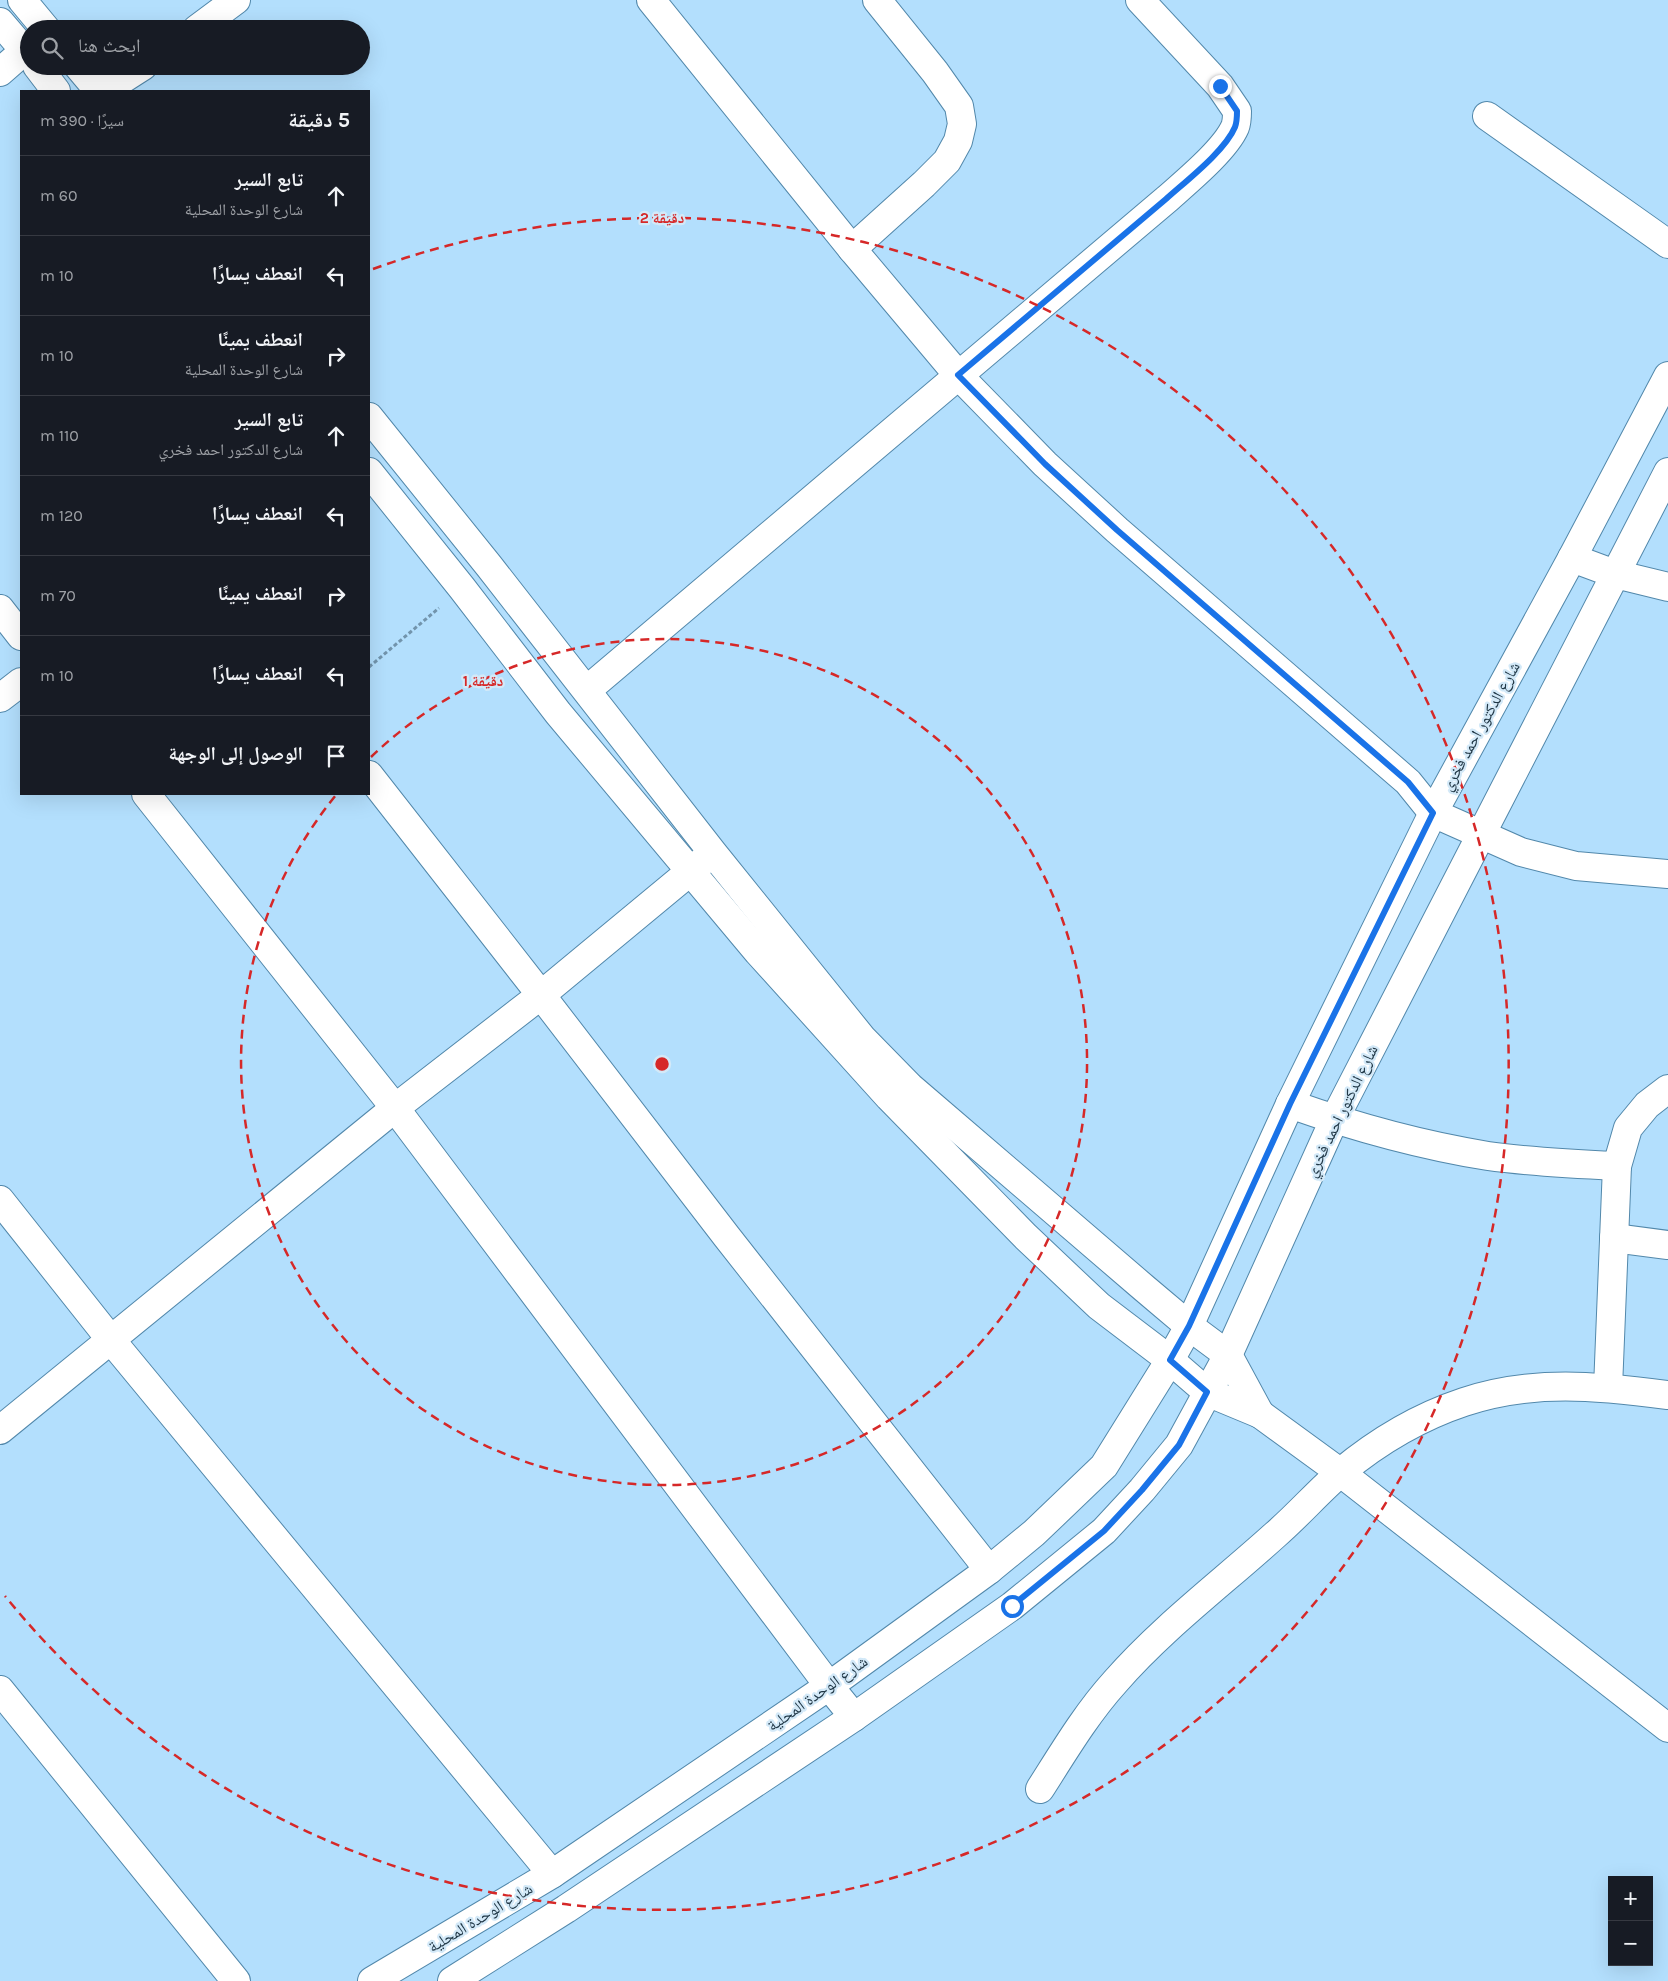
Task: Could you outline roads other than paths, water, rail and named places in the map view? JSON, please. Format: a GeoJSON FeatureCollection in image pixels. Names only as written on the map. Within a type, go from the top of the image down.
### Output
{"type":"FeatureCollection","features":[{"type":"Feature","properties":{"kind":"street"},"geometry":{"type":"LineString","coordinates":[[22,0],[39,20]]}},
{"type":"Feature","properties":{"kind":"street"},"geometry":{"type":"LineString","coordinates":[[208,20],[236,0]]}},
{"type":"Feature","properties":{"kind":"street"},"geometry":{"type":"LineString","coordinates":[[651,0],[852,249],[958,375],[1059,478],[1408,782],[1433,813],[1521,852],[1576,866],[1668,874]]}},
{"type":"Feature","properties":{"kind":"street"},"geometry":{"type":"LineString","coordinates":[[852,249],[947,161],[958,141],[962,124],[959,106],[935,72],[877,0]]}},
{"type":"Feature","properties":{"kind":"street"},"geometry":{"type":"LineString","coordinates":[[587,690],[1200,169],[1220,148],[1236,126],[1237,111],[1220,86],[1140,0]]}},
{"type":"Feature","properties":{"kind":"street"},"geometry":{"type":"LineString","coordinates":[[0,22],[20,46]]}},
{"type":"Feature","properties":{"kind":"street"},"geometry":{"type":"LineString","coordinates":[[0,72],[20,63]]}},
{"type":"Feature","properties":{"kind":"street"},"geometry":{"type":"LineString","coordinates":[[43,75],[55,90]]}},
{"type":"Feature","properties":{"kind":"street"},"geometry":{"type":"LineString","coordinates":[[86,75],[99,90]]}},
{"type":"Feature","properties":{"kind":"street"},"geometry":{"type":"LineString","coordinates":[[106,90],[129,75]]}},
{"type":"Feature","properties":{"kind":"street"},"geometry":{"type":"LineString","coordinates":[[1486,116],[1668,244]]}},
{"type":"Feature","properties":{"kind":"street","name":"شارع الدكتور احمد فخري"},"geometry":{"type":"LineString","coordinates":[[1189,1326],[1290,1104],[1433,813],[1572,558],[1668,376]]}},
{"type":"Feature","properties":{"kind":"street"},"geometry":{"type":"LineString","coordinates":[[370,418],[587,690],[713,853],[855,1045],[946,1157],[1040,1251],[1099,1306],[1170,1360],[1207,1392],[1260,1414],[1341,1473],[1668,1728]]}},
{"type":"Feature","properties":{"kind":"street","name":"شارع الدكتور احمد فخري"},"geometry":{"type":"LineString","coordinates":[[1228,1355],[1334,1120],[1668,472]]}},
{"type":"Feature","properties":{"kind":"street"},"geometry":{"type":"LineString","coordinates":[[370,473],[462,588],[558,713],[758,952],[855,1045],[910,1087],[1189,1326],[1228,1355],[1260,1414]]}},
{"type":"Feature","properties":{"kind":"street"},"geometry":{"type":"LineString","coordinates":[[1572,558],[1615,574],[1668,587]]}},
{"type":"Feature","properties":{"kind":"street"},"geometry":{"type":"LineString","coordinates":[[0,609],[20,635]]}},
{"type":"Feature","properties":{"kind":"street"},"geometry":{"type":"LineString","coordinates":[[0,698],[20,683]]}},
{"type":"Feature","properties":{"kind":"street"},"geometry":{"type":"LineString","coordinates":[[370,776],[727,1237],[989,1570]]}},
{"type":"Feature","properties":{"kind":"street"},"geometry":{"type":"LineString","coordinates":[[147,795],[394,1108],[854,1717]]}},
{"type":"Feature","properties":{"kind":"street"},"geometry":{"type":"LineString","coordinates":[[0,1430],[394,1108],[541,995],[690,870],[713,853]]}},
{"type":"Feature","properties":{"kind":"street"},"geometry":{"type":"LineString","coordinates":[[1608,1388],[1617,1166],[1628,1128],[1647,1105],[1668,1089]]}},
{"type":"Feature","properties":{"kind":"street"},"geometry":{"type":"LineString","coordinates":[[1290,1104],[1334,1120],[1438,1147],[1490,1156],[1544,1162],[1617,1166]]}},
{"type":"Feature","properties":{"kind":"street"},"geometry":{"type":"LineString","coordinates":[[0,1200],[111,1340],[552,1874]]}},
{"type":"Feature","properties":{"kind":"street"},"geometry":{"type":"LineString","coordinates":[[1614,1238],[1668,1245]]}},
{"type":"Feature","properties":{"kind":"street","name":"شارع الوحدة المحلية"},"geometry":{"type":"LineString","coordinates":[[372,1981],[552,1874],[829,1686],[989,1570],[1034,1533],[1104,1466],[1189,1326]]}},
{"type":"Feature","properties":{"kind":"street"},"geometry":{"type":"LineString","coordinates":[[452,1981],[566,1909],[854,1717],[1012,1606],[1104,1531],[1142,1490],[1179,1445],[1228,1355]]}},
{"type":"Feature","properties":{"kind":"street"},"geometry":{"type":"LineString","coordinates":[[1040,1789],[1114,1682],[1174,1624],[1295,1517],[1341,1473],[1378,1444],[1420,1420],[1465,1402],[1512,1390],[1560,1385],[1668,1395]]}},
{"type":"Feature","properties":{"kind":"street"},"geometry":{"type":"LineString","coordinates":[[0,1690],[236,1981]]}}]}
